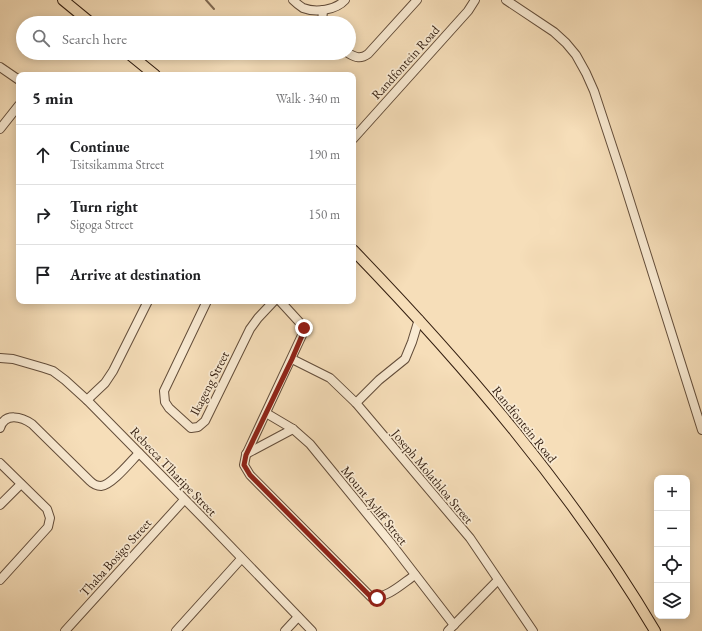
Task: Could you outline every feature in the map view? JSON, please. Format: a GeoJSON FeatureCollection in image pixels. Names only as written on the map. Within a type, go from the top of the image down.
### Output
{"type":"FeatureCollection","features":[{"type":"Feature","properties":{"kind":"main road"},"geometry":{"type":"LineString","coordinates":[[62,0],[82,16]]}},
{"type":"Feature","properties":{"kind":"main road"},"geometry":{"type":"LineString","coordinates":[[137,60],[151,72]]}},
{"type":"Feature","properties":{"kind":"main road","name":"Randfontein Road"},"geometry":{"type":"LineString","coordinates":[[356,253],[419,319],[468,374],[560,489],[620,576],[654,631]]}},
{"type":"Feature","properties":{"kind":"street"},"geometry":{"type":"LineString","coordinates":[[293,0],[302,7],[323,10],[334,7],[345,0]]}},
{"type":"Feature","properties":{"kind":"street"},"geometry":{"type":"LineString","coordinates":[[356,57],[360,58],[368,54],[417,0]]}},
{"type":"Feature","properties":{"kind":"street","name":"Randfontein Road"},"geometry":{"type":"LineString","coordinates":[[356,136],[468,11],[475,0]]}},
{"type":"Feature","properties":{"kind":"street"},"geometry":{"type":"LineString","coordinates":[[506,0],[554,32],[576,55],[586,73],[594,91],[622,173],[702,430]]}},
{"type":"Feature","properties":{"kind":"street"},"geometry":{"type":"LineString","coordinates":[[323,10],[323,16]]}},
{"type":"Feature","properties":{"kind":"street"},"geometry":{"type":"LineString","coordinates":[[0,67],[16,78]]}},
{"type":"Feature","properties":{"kind":"street"},"geometry":{"type":"LineString","coordinates":[[0,128],[16,109]]}},
{"type":"Feature","properties":{"kind":"street"},"geometry":{"type":"LineString","coordinates":[[87,400],[106,382],[113,372],[147,304]]}},
{"type":"Feature","properties":{"kind":"street","name":"Ikageng Street"},"geometry":{"type":"LineString","coordinates":[[206,304],[164,391],[165,402],[187,426],[191,428],[198,427],[205,421],[250,329],[271,304]]}},
{"type":"Feature","properties":{"kind":"street"},"geometry":{"type":"LineString","coordinates":[[283,304],[300,321],[304,331],[246,455],[244,465],[250,475],[371,597],[377,598],[386,594],[416,575]]}},
{"type":"Feature","properties":{"kind":"street"},"geometry":{"type":"LineString","coordinates":[[356,403],[378,380],[405,359],[419,319]]}},
{"type":"Feature","properties":{"kind":"street","name":"Rebecca Tlharipe Street"},"geometry":{"type":"LineString","coordinates":[[0,358],[53,371],[65,380],[87,400],[312,631]]}},
{"type":"Feature","properties":{"kind":"street","name":"Joseph Molathloa Street"},"geometry":{"type":"LineString","coordinates":[[292,359],[330,378],[356,403],[470,538],[533,631]]}},
{"type":"Feature","properties":{"kind":"street","name":"Mount Ayliff Street"},"geometry":{"type":"LineString","coordinates":[[266,413],[293,429],[310,444],[416,575],[451,628]]}},
{"type":"Feature","properties":{"kind":"street"},"geometry":{"type":"LineString","coordinates":[[0,428],[1,425],[8,419],[13,417],[26,419],[90,481],[98,486],[102,486],[110,482],[139,453]]}},
{"type":"Feature","properties":{"kind":"street"},"geometry":{"type":"LineString","coordinates":[[246,455],[293,429]]}},
{"type":"Feature","properties":{"kind":"street"},"geometry":{"type":"LineString","coordinates":[[0,463],[47,509],[50,522],[0,580]]}},
{"type":"Feature","properties":{"kind":"street"},"geometry":{"type":"LineString","coordinates":[[0,504],[21,484]]}},
{"type":"Feature","properties":{"kind":"street","name":"Thaba Bosigo Street"},"geometry":{"type":"LineString","coordinates":[[65,631],[184,500]]}},
{"type":"Feature","properties":{"kind":"street"},"geometry":{"type":"LineString","coordinates":[[176,631],[241,559]]}},
{"type":"Feature","properties":{"kind":"street"},"geometry":{"type":"LineString","coordinates":[[451,628],[498,580]]}},
{"type":"Feature","properties":{"kind":"street"},"geometry":{"type":"LineString","coordinates":[[285,631],[298,617]]}},
{"type":"Feature","properties":{"kind":"waterway"},"geometry":{"type":"LineString","coordinates":[[206,0],[214,9]]}},
{"type":"Feature","properties":{"kind":"route"},"geometry":{"type":"LineString","coordinates":[[304,328],[292,359],[246,455],[244,465],[250,475],[371,597],[377,598]]}}]}
